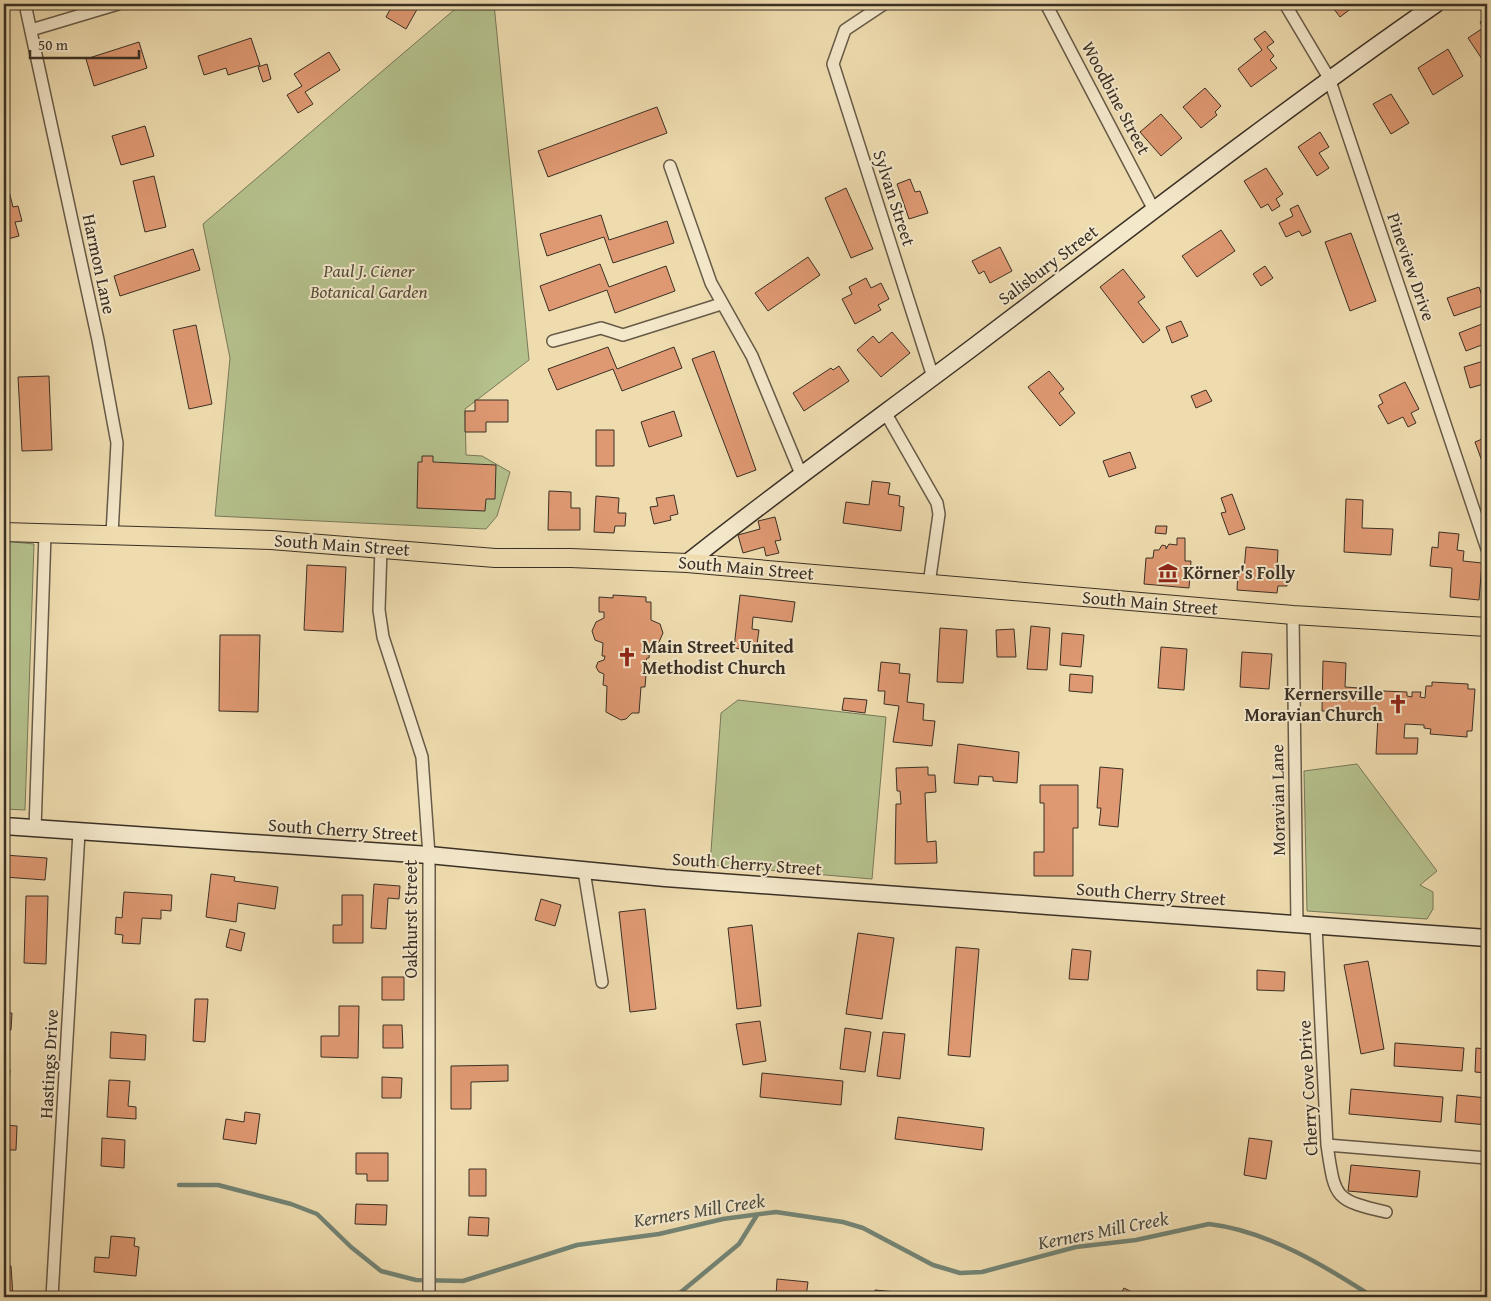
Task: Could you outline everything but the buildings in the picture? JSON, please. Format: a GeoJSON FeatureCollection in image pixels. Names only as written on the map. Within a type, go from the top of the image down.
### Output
{"type":"FeatureCollection","features":[{"type":"Feature","properties":{"kind":"main road","name":"Salisbury Street"},"geometry":{"type":"LineString","coordinates":[[687,563],[801,474],[933,377],[1329,78],[1436,4]]}},
{"type":"Feature","properties":{"kind":"main road","name":"South Main Street"},"geometry":{"type":"LineString","coordinates":[[4,532],[271,540],[495,558],[571,558],[687,563],[1293,615],[1487,627]]}},
{"type":"Feature","properties":{"kind":"main road","name":"South Cherry Street"},"geometry":{"type":"LineString","coordinates":[[4,826],[429,856],[584,871],[1487,938]]}},
{"type":"Feature","properties":{"kind":"street","name":"Harmon Lane"},"geometry":{"type":"LineString","coordinates":[[26,4],[98,340],[117,443],[112,534]]}},
{"type":"Feature","properties":{"kind":"street"},"geometry":{"type":"LineString","coordinates":[[31,30],[118,4]]}},
{"type":"Feature","properties":{"kind":"street","name":"Sylvan Street"},"geometry":{"type":"LineString","coordinates":[[884,4],[845,30],[833,64],[933,377]]}},
{"type":"Feature","properties":{"kind":"street","name":"Woodbine Street"},"geometry":{"type":"LineString","coordinates":[[1046,4],[1154,210]]}},
{"type":"Feature","properties":{"kind":"street","name":"Pineview Drive"},"geometry":{"type":"LineString","coordinates":[[1285,4],[1329,78],[1487,549]]}},
{"type":"Feature","properties":{"kind":"street"},"geometry":{"type":"LineString","coordinates":[[670,166],[711,284],[756,365],[801,474]]}},
{"type":"Feature","properties":{"kind":"street"},"geometry":{"type":"LineString","coordinates":[[553,341],[601,328],[622,335],[721,304]]}},
{"type":"Feature","properties":{"kind":"street"},"geometry":{"type":"LineString","coordinates":[[885,412],[937,503],[939,514],[929,584]]}},
{"type":"Feature","properties":{"kind":"street"},"geometry":{"type":"LineString","coordinates":[[36,829],[45,534]]}},
{"type":"Feature","properties":{"kind":"street","name":"Oakhurst Street"},"geometry":{"type":"LineString","coordinates":[[381,548],[379,610],[383,636],[422,757],[429,856],[429,1297]]}},
{"type":"Feature","properties":{"kind":"street","name":"Moravian Lane"},"geometry":{"type":"LineString","coordinates":[[1293,615],[1297,925]]}},
{"type":"Feature","properties":{"kind":"street","name":"Hastings Drive"},"geometry":{"type":"LineString","coordinates":[[52,1297],[79,832]]}},
{"type":"Feature","properties":{"kind":"street"},"geometry":{"type":"LineString","coordinates":[[584,871],[602,982]]}},
{"type":"Feature","properties":{"kind":"street","name":"Cherry Cove Drive"},"geometry":{"type":"LineString","coordinates":[[1316,926],[1327,1145],[1332,1178],[1339,1196],[1357,1206],[1386,1212]]}},
{"type":"Feature","properties":{"kind":"street"},"geometry":{"type":"LineString","coordinates":[[1327,1145],[1487,1158]]}},
{"type":"Feature","properties":{"kind":"green space","name":"Paul J. Ciener Botanical Garden"},"geometry":{"type":"Polygon","coordinates":[[[461,4],[494,4],[529,360],[465,409],[466,455],[482,456],[510,472],[497,516],[486,529],[215,516],[230,358],[203,224],[461,4]]]}},
{"type":"Feature","properties":{"kind":"green space"},"geometry":{"type":"Polygon","coordinates":[[[4,541],[34,544],[25,810],[4,809],[4,541]]]}},
{"type":"Feature","properties":{"kind":"green space"},"geometry":{"type":"Polygon","coordinates":[[[738,700],[886,717],[872,879],[710,865],[721,713],[738,700]]]}},
{"type":"Feature","properties":{"kind":"green space"},"geometry":{"type":"Polygon","coordinates":[[[1357,764],[1437,871],[1420,885],[1433,892],[1433,909],[1427,919],[1307,911],[1304,771],[1357,764]]]}},
{"type":"Feature","properties":{"kind":"waterway","name":"Kerners Mill Creek"},"geometry":{"type":"LineString","coordinates":[[179,1185],[218,1185],[291,1204],[317,1214],[351,1247],[381,1271],[416,1280],[463,1281],[577,1245],[659,1234],[723,1219],[776,1212],[843,1222],[863,1228],[933,1265],[960,1273],[982,1272],[1076,1247],[1136,1240],[1209,1224],[1253,1234],[1295,1251],[1373,1297]]}},
{"type":"Feature","properties":{"kind":"waterway"},"geometry":{"type":"LineString","coordinates":[[675,1297],[739,1244],[757,1215]]}},
{"type":"Feature","properties":{"kind":"place","name":"Körner's Folly"},"geometry":{"type":"Point","coordinates":[1168,573]}},
{"type":"Feature","properties":{"kind":"place","name":"Main Street United Methodist Church"},"geometry":{"type":"Point","coordinates":[627,657]}},
{"type":"Feature","properties":{"kind":"place","name":"Kernersville Moravian Church"},"geometry":{"type":"Point","coordinates":[1398,704]}}]}
